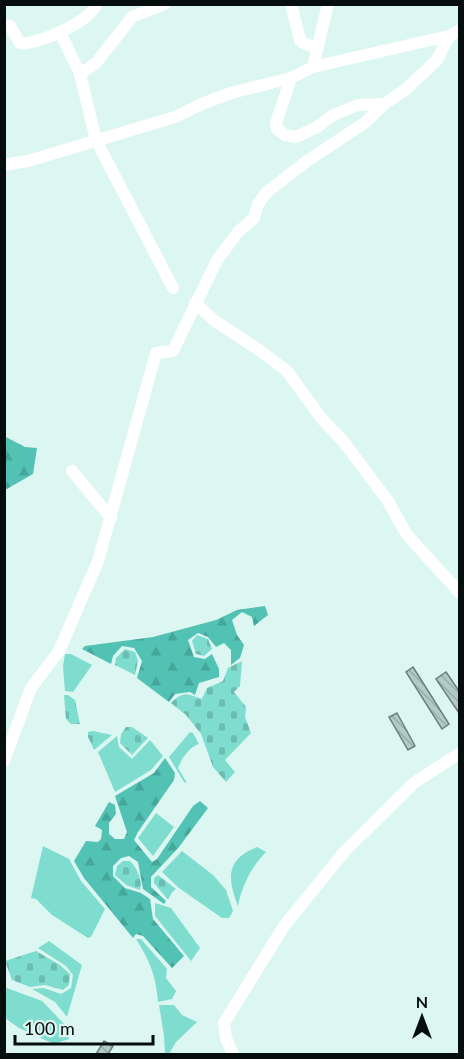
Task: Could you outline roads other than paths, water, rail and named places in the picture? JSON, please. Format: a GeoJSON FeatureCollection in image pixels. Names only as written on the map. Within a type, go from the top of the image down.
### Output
{"type":"FeatureCollection","features":[{"type":"Feature","properties":{"kind":"street"},"geometry":{"type":"LineString","coordinates":[[4,25],[10,26],[20,43],[27,44],[60,32],[86,18],[95,10],[96,4]]}},
{"type":"Feature","properties":{"kind":"street"},"geometry":{"type":"LineString","coordinates":[[80,74],[96,63],[132,17],[165,4]]}},
{"type":"Feature","properties":{"kind":"street"},"geometry":{"type":"LineString","coordinates":[[291,4],[300,40],[317,47]]}},
{"type":"Feature","properties":{"kind":"street"},"geometry":{"type":"LineString","coordinates":[[313,68],[328,4]]}},
{"type":"Feature","properties":{"kind":"street"},"geometry":{"type":"LineString","coordinates":[[60,32],[80,74],[96,140],[173,288]]}},
{"type":"Feature","properties":{"kind":"street"},"geometry":{"type":"LineString","coordinates":[[4,165],[28,161],[175,117],[231,93],[291,78],[313,68],[454,33]]}},
{"type":"Feature","properties":{"kind":"street"},"geometry":{"type":"LineString","coordinates":[[4,761],[32,688],[59,651],[99,561],[156,353],[173,351],[217,260],[238,232],[254,218],[258,204],[267,192],[307,161],[366,122],[384,104],[405,90],[436,60],[454,33]]}},
{"type":"Feature","properties":{"kind":"street"},"geometry":{"type":"LineString","coordinates":[[291,78],[276,123],[277,129],[285,135],[296,137],[317,127],[333,115],[358,105],[384,104]]}},
{"type":"Feature","properties":{"kind":"street"},"geometry":{"type":"LineString","coordinates":[[195,303],[215,321],[287,371],[322,419],[343,441],[388,501],[408,535],[459,593]]}},
{"type":"Feature","properties":{"kind":"street"},"geometry":{"type":"LineString","coordinates":[[72,471],[111,518]]}},
{"type":"Feature","properties":{"kind":"street"},"geometry":{"type":"LineString","coordinates":[[233,1054],[226,1038],[224,1023],[284,926],[345,851],[415,782],[459,753]]}}]}
